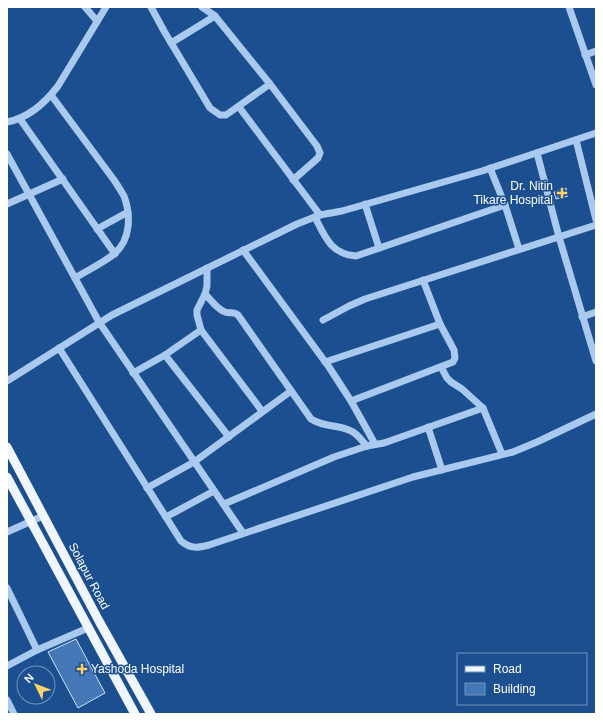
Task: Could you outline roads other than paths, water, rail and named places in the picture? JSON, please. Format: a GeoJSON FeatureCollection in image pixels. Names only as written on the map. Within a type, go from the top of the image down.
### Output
{"type":"FeatureCollection","features":[{"type":"Feature","properties":{"kind":"main road","name":"Solapur Road"},"geometry":{"type":"LineString","coordinates":[[7,447],[151,714]]}},
{"type":"Feature","properties":{"kind":"main road"},"geometry":{"type":"LineString","coordinates":[[7,477],[135,714]]}},
{"type":"Feature","properties":{"kind":"street"},"geometry":{"type":"LineString","coordinates":[[85,7],[97,22]]}},
{"type":"Feature","properties":{"kind":"street"},"geometry":{"type":"LineString","coordinates":[[7,122],[20,119],[32,113],[51,95],[106,7]]}},
{"type":"Feature","properties":{"kind":"street"},"geometry":{"type":"LineString","coordinates":[[151,7],[210,108],[220,115],[226,115],[239,107],[270,84]]}},
{"type":"Feature","properties":{"kind":"street"},"geometry":{"type":"LineString","coordinates":[[202,7],[214,16],[270,84],[317,146],[320,153],[318,158],[293,180]]}},
{"type":"Feature","properties":{"kind":"street"},"geometry":{"type":"LineString","coordinates":[[569,7],[596,85]]}},
{"type":"Feature","properties":{"kind":"street"},"geometry":{"type":"LineString","coordinates":[[171,43],[214,16]]}},
{"type":"Feature","properties":{"kind":"street"},"geometry":{"type":"LineString","coordinates":[[585,54],[596,50]]}},
{"type":"Feature","properties":{"kind":"street"},"geometry":{"type":"LineString","coordinates":[[51,95],[114,180],[123,195],[128,212],[126,238],[121,246],[114,254],[75,278]]}},
{"type":"Feature","properties":{"kind":"street"},"geometry":{"type":"LineString","coordinates":[[239,107],[318,216],[326,238],[341,253],[356,256],[505,206]]}},
{"type":"Feature","properties":{"kind":"street"},"geometry":{"type":"LineString","coordinates":[[20,119],[114,254]]}},
{"type":"Feature","properties":{"kind":"street"},"geometry":{"type":"LineString","coordinates":[[7,381],[99,322],[297,224],[318,216],[490,168],[596,133]]}},
{"type":"Feature","properties":{"kind":"street"},"geometry":{"type":"LineString","coordinates":[[576,140],[596,220]]}},
{"type":"Feature","properties":{"kind":"street"},"geometry":{"type":"LineString","coordinates":[[537,153],[559,237],[595,357]]}},
{"type":"Feature","properties":{"kind":"street"},"geometry":{"type":"LineString","coordinates":[[7,154],[99,322],[243,533]]}},
{"type":"Feature","properties":{"kind":"street"},"geometry":{"type":"LineString","coordinates":[[490,168],[505,206],[519,249]]}},
{"type":"Feature","properties":{"kind":"street"},"geometry":{"type":"LineString","coordinates":[[7,204],[63,179]]}},
{"type":"Feature","properties":{"kind":"street"},"geometry":{"type":"LineString","coordinates":[[365,204],[379,248]]}},
{"type":"Feature","properties":{"kind":"street"},"geometry":{"type":"LineString","coordinates":[[97,229],[128,212]]}},
{"type":"Feature","properties":{"kind":"street"},"geometry":{"type":"LineString","coordinates":[[322,320],[365,299],[596,225]]}},
{"type":"Feature","properties":{"kind":"street"},"geometry":{"type":"LineString","coordinates":[[243,250],[325,362],[351,402],[375,444]]}},
{"type":"Feature","properties":{"kind":"street"},"geometry":{"type":"LineString","coordinates":[[207,268],[208,282],[205,294],[197,310],[201,330],[262,411]]}},
{"type":"Feature","properties":{"kind":"street"},"geometry":{"type":"LineString","coordinates":[[351,402],[453,362],[455,354],[440,324],[423,280]]}},
{"type":"Feature","properties":{"kind":"street"},"geometry":{"type":"LineString","coordinates":[[205,294],[221,310],[238,315],[311,419],[318,424],[350,430],[367,446]]}},
{"type":"Feature","properties":{"kind":"street"},"geometry":{"type":"LineString","coordinates":[[582,317],[596,312]]}},
{"type":"Feature","properties":{"kind":"street"},"geometry":{"type":"LineString","coordinates":[[325,362],[440,324]]}},
{"type":"Feature","properties":{"kind":"street"},"geometry":{"type":"LineString","coordinates":[[133,373],[165,355],[201,330]]}},
{"type":"Feature","properties":{"kind":"street"},"geometry":{"type":"LineString","coordinates":[[59,348],[181,541],[187,546],[194,548],[413,477],[513,452],[596,414]]}},
{"type":"Feature","properties":{"kind":"street"},"geometry":{"type":"LineString","coordinates":[[165,355],[229,437]]}},
{"type":"Feature","properties":{"kind":"street"},"geometry":{"type":"LineString","coordinates":[[441,367],[451,382],[462,389],[483,408],[502,454]]}},
{"type":"Feature","properties":{"kind":"street"},"geometry":{"type":"LineString","coordinates":[[147,488],[194,462],[291,391]]}},
{"type":"Feature","properties":{"kind":"street"},"geometry":{"type":"LineString","coordinates":[[224,504],[334,457],[367,446],[384,443],[483,408]]}},
{"type":"Feature","properties":{"kind":"street"},"geometry":{"type":"LineString","coordinates":[[428,427],[442,470]]}},
{"type":"Feature","properties":{"kind":"street"},"geometry":{"type":"LineString","coordinates":[[166,517],[214,491]]}},
{"type":"Feature","properties":{"kind":"street"},"geometry":{"type":"LineString","coordinates":[[7,532],[43,516]]}},
{"type":"Feature","properties":{"kind":"street"},"geometry":{"type":"LineString","coordinates":[[7,588],[37,650]]}},
{"type":"Feature","properties":{"kind":"street"},"geometry":{"type":"LineString","coordinates":[[7,666],[37,650],[88,628]]}},
{"type":"Feature","properties":{"kind":"street"},"geometry":{"type":"LineString","coordinates":[[7,700],[14,714]]}},
{"type":"Feature","properties":{"kind":"place","name":"Dr. Nitin Tikare Hospital"},"geometry":{"type":"Point","coordinates":[562,193]}},
{"type":"Feature","properties":{"kind":"place","name":"Yashoda Hospital"},"geometry":{"type":"Point","coordinates":[82,669]}}]}
